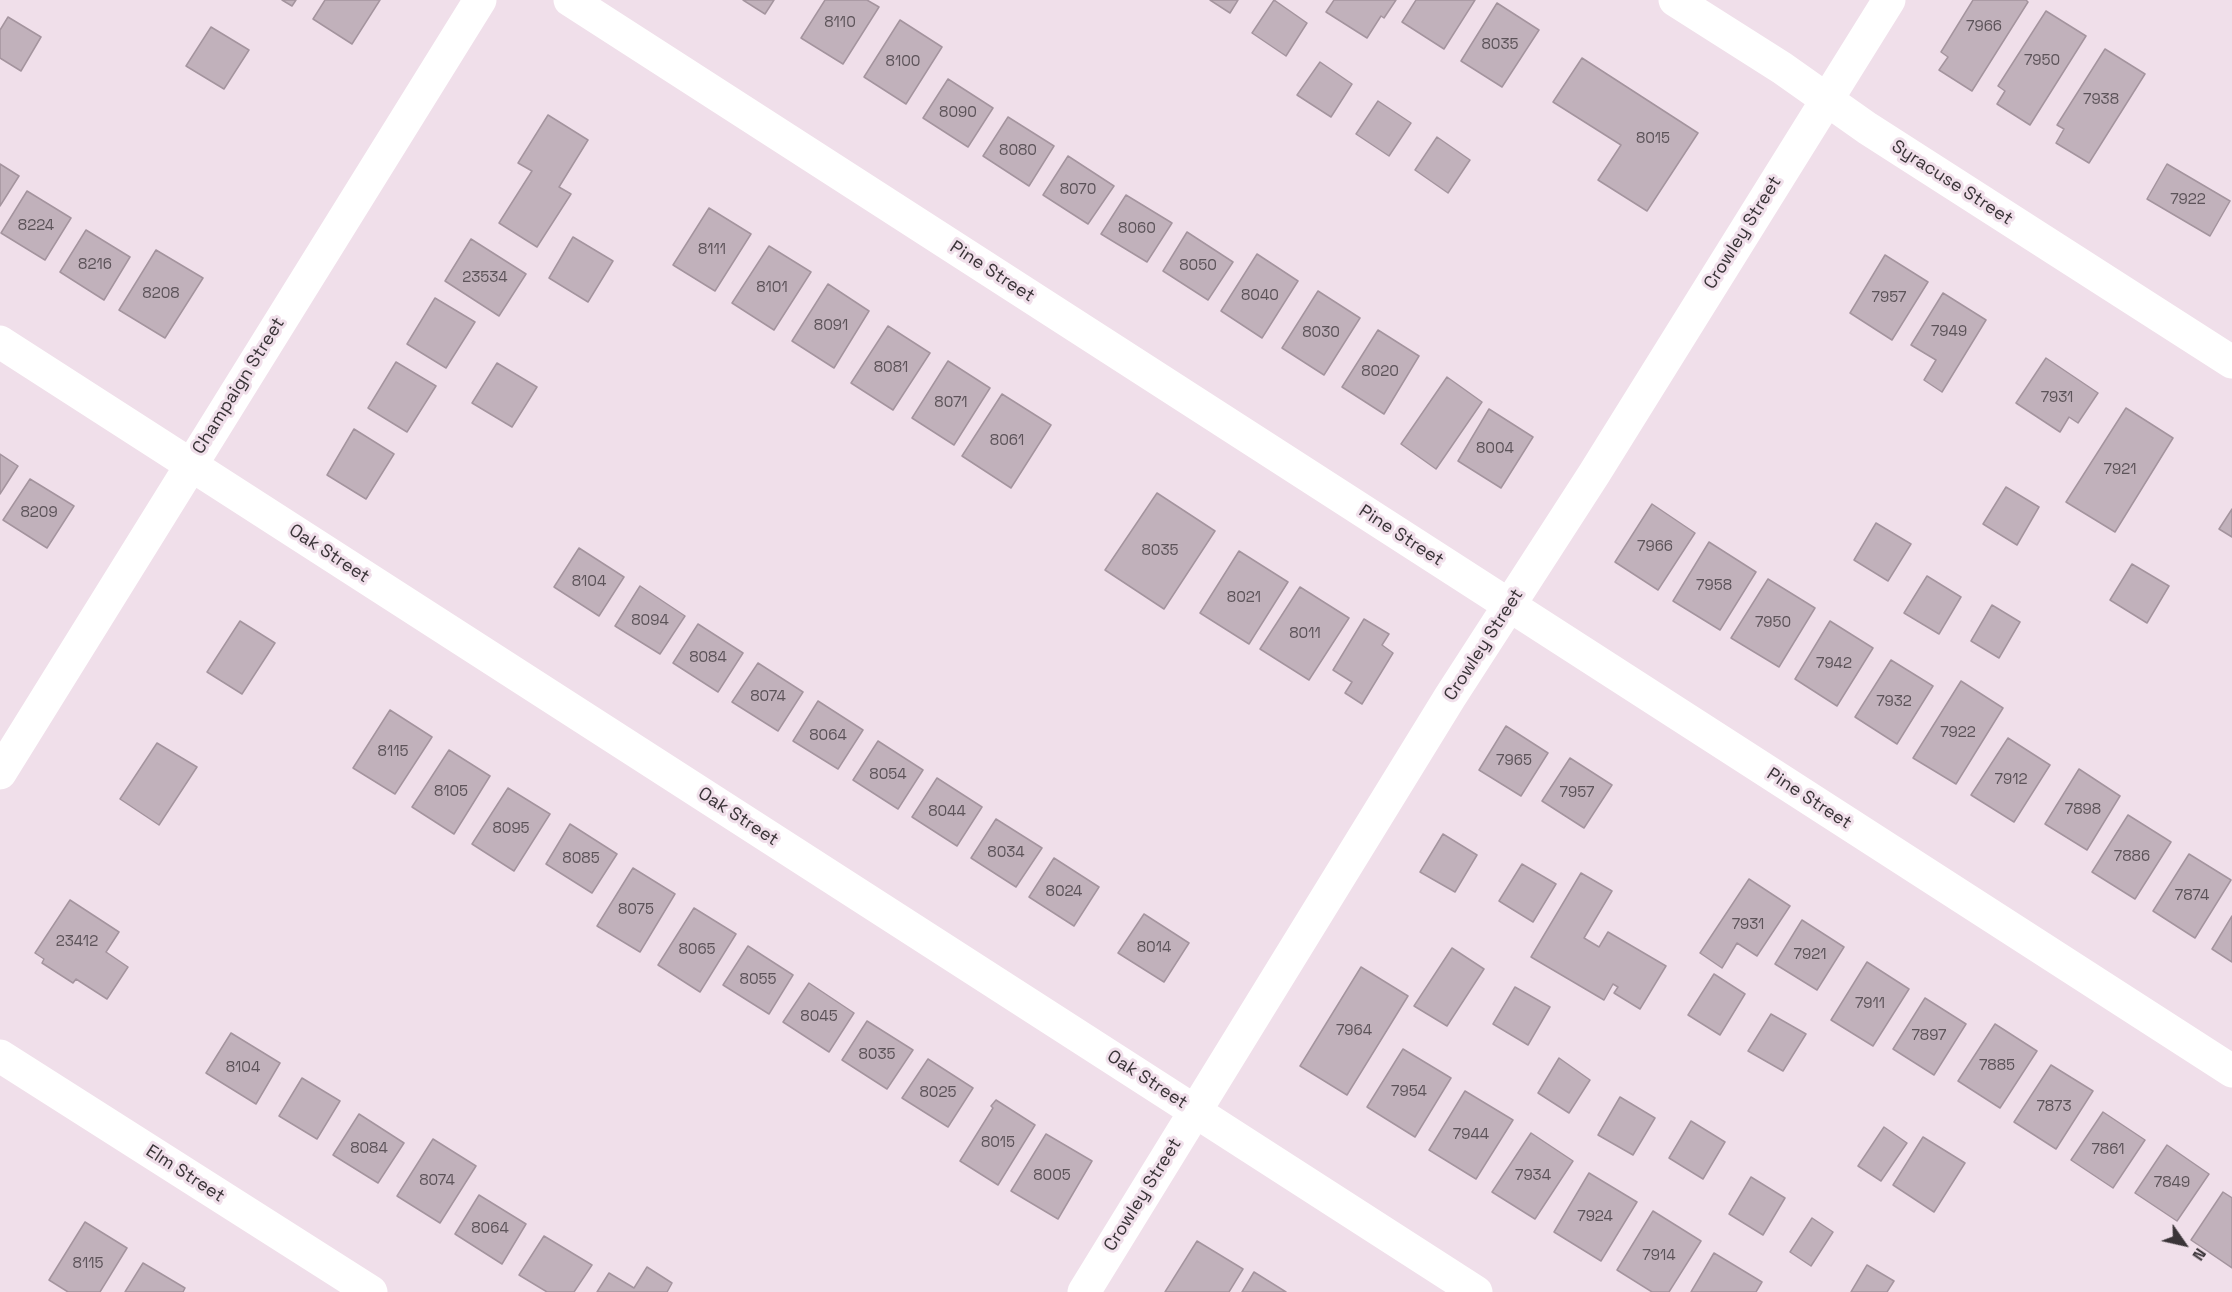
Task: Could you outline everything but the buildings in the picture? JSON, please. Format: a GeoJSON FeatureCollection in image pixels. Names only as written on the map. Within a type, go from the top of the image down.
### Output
{"type":"FeatureCollection","features":[{"type":"Feature","properties":{"kind":"street","name":"Champaign Street"},"geometry":{"type":"LineString","coordinates":[[0,773],[480,0]]}},
{"type":"Feature","properties":{"kind":"street","name":"Pine Street"},"geometry":{"type":"LineString","coordinates":[[570,0],[2232,1071]]}},
{"type":"Feature","properties":{"kind":"street","name":"Syracuse Street"},"geometry":{"type":"LineString","coordinates":[[1676,0],[1782,68],[1876,134],[2232,362]]}},
{"type":"Feature","properties":{"kind":"street","name":"Crowley Street"},"geometry":{"type":"LineString","coordinates":[[1084,1292],[1450,697],[1594,474],[1889,0]]}},
{"type":"Feature","properties":{"kind":"street","name":"Oak Street"},"geometry":{"type":"LineString","coordinates":[[0,342],[1476,1292]]}},
{"type":"Feature","properties":{"kind":"street","name":"Elm Street"},"geometry":{"type":"LineString","coordinates":[[0,1056],[371,1292]]}}]}
